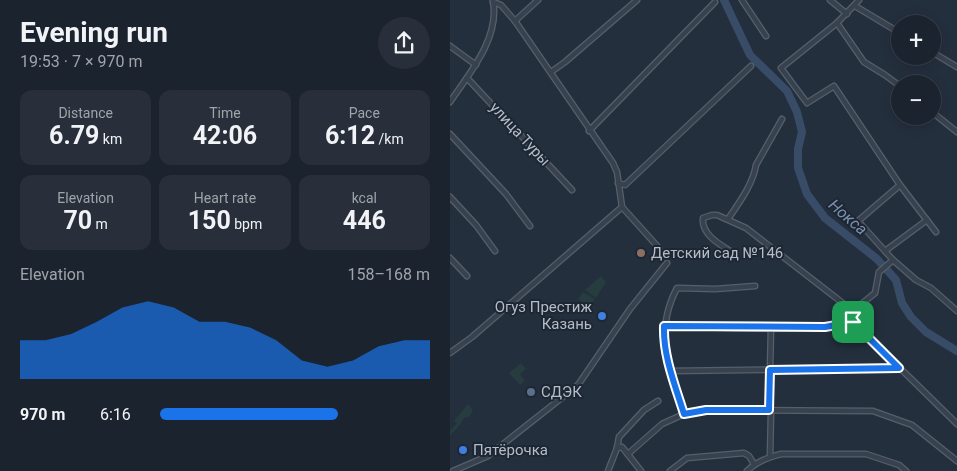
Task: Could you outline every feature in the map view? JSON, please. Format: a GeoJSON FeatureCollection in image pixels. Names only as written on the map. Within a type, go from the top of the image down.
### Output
{"type":"FeatureCollection","features":[{"type":"Feature","properties":{"kind":"street"},"geometry":{"type":"LineString","coordinates":[[515,21],[538,0]]}},
{"type":"Feature","properties":{"kind":"street"},"geometry":{"type":"LineString","coordinates":[[551,72],[637,0]]}},
{"type":"Feature","properties":{"kind":"street"},"geometry":{"type":"LineString","coordinates":[[742,0],[766,36]]}},
{"type":"Feature","properties":{"kind":"street"},"geometry":{"type":"LineString","coordinates":[[830,0],[847,14]]}},
{"type":"Feature","properties":{"kind":"street"},"geometry":{"type":"LineString","coordinates":[[859,0],[837,23],[781,68],[807,103],[834,86],[900,184],[936,232]]}},
{"type":"Feature","properties":{"kind":"street"},"geometry":{"type":"LineString","coordinates":[[493,1],[501,5],[515,21],[589,131],[613,163],[617,172],[622,207],[659,248]]}},
{"type":"Feature","properties":{"kind":"street"},"geometry":{"type":"LineString","coordinates":[[450,102],[476,64],[488,40],[494,10],[493,1]]}},
{"type":"Feature","properties":{"kind":"street"},"geometry":{"type":"LineString","coordinates":[[589,131],[715,2]]}},
{"type":"Feature","properties":{"kind":"street"},"geometry":{"type":"LineString","coordinates":[[855,6],[891,28]]}},
{"type":"Feature","properties":{"kind":"street"},"geometry":{"type":"LineString","coordinates":[[837,23],[864,62],[891,79]]}},
{"type":"Feature","properties":{"kind":"street"},"geometry":{"type":"LineString","coordinates":[[450,46],[476,64]]}},
{"type":"Feature","properties":{"kind":"street"},"geometry":{"type":"LineString","coordinates":[[941,57],[957,67]]}},
{"type":"Feature","properties":{"kind":"street"},"geometry":{"type":"LineString","coordinates":[[618,183],[625,185],[751,66]]}},
{"type":"Feature","properties":{"kind":"street","name":"улица Туры"},"geometry":{"type":"LineString","coordinates":[[467,78],[572,190]]}},
{"type":"Feature","properties":{"kind":"street"},"geometry":{"type":"LineString","coordinates":[[728,219],[741,200],[756,165],[782,119]]}},
{"type":"Feature","properties":{"kind":"street"},"geometry":{"type":"LineString","coordinates":[[941,119],[957,132]]}},
{"type":"Feature","properties":{"kind":"street"},"geometry":{"type":"LineString","coordinates":[[450,134],[506,194],[530,226]]}},
{"type":"Feature","properties":{"kind":"street"},"geometry":{"type":"LineString","coordinates":[[900,184],[858,221],[893,260],[916,280],[932,288],[957,311]]}},
{"type":"Feature","properties":{"kind":"street"},"geometry":{"type":"LineString","coordinates":[[450,197],[476,225],[495,251]]}},
{"type":"Feature","properties":{"kind":"street"},"geometry":{"type":"LineString","coordinates":[[450,353],[478,332],[622,207]]}},
{"type":"Feature","properties":{"kind":"street"},"geometry":{"type":"LineString","coordinates":[[733,253],[709,236],[702,222],[705,216],[712,215],[728,219],[746,228],[853,311]]}},
{"type":"Feature","properties":{"kind":"street"},"geometry":{"type":"LineString","coordinates":[[885,251],[927,220]]}},
{"type":"Feature","properties":{"kind":"street"},"geometry":{"type":"LineString","coordinates":[[450,258],[467,276]]}},
{"type":"Feature","properties":{"kind":"street"},"geometry":{"type":"LineString","coordinates":[[853,311],[875,293],[879,272],[893,260]]}},
{"type":"Feature","properties":{"kind":"street"},"geometry":{"type":"LineString","coordinates":[[453,471],[488,456],[578,386],[628,311],[666,263]]}},
{"type":"Feature","properties":{"kind":"street"},"geometry":{"type":"LineString","coordinates":[[684,414],[670,371],[664,341],[664,326],[669,302],[677,288],[714,289],[755,286]]}},
{"type":"Feature","properties":{"kind":"street"},"geometry":{"type":"LineString","coordinates":[[853,311],[853,322],[957,424]]}},
{"type":"Feature","properties":{"kind":"street"},"geometry":{"type":"LineString","coordinates":[[664,326],[825,327],[853,322]]}},
{"type":"Feature","properties":{"kind":"street"},"geometry":{"type":"LineString","coordinates":[[770,457],[771,328]]}},
{"type":"Feature","properties":{"kind":"street"},"geometry":{"type":"LineString","coordinates":[[670,371],[899,368]]}},
{"type":"Feature","properties":{"kind":"street"},"geometry":{"type":"LineString","coordinates":[[608,471],[619,437],[644,410],[658,401]]}},
{"type":"Feature","properties":{"kind":"street"},"geometry":{"type":"LineString","coordinates":[[628,454],[662,424],[684,414],[706,410],[873,411],[912,425],[957,461]]}},
{"type":"Feature","properties":{"kind":"street"},"geometry":{"type":"LineString","coordinates":[[617,448],[622,447],[641,471]]}},
{"type":"Feature","properties":{"kind":"street"},"geometry":{"type":"LineString","coordinates":[[670,471],[687,458],[735,454],[749,456],[754,464]]}},
{"type":"Feature","properties":{"kind":"street"},"geometry":{"type":"LineString","coordinates":[[747,471],[754,464],[781,454],[866,454],[899,465],[906,471]]}},
{"type":"Feature","properties":{"kind":"green space"},"geometry":{"type":"Polygon","coordinates":[[[601,276],[606,282],[596,298],[585,290],[601,276]]]}},
{"type":"Feature","properties":{"kind":"green space"},"geometry":{"type":"Polygon","coordinates":[[[583,292],[595,299],[590,307],[578,299],[583,292]]]}},
{"type":"Feature","properties":{"kind":"green space"},"geometry":{"type":"Polygon","coordinates":[[[521,363],[526,369],[520,374],[525,381],[520,385],[509,373],[521,363]]]}},
{"type":"Feature","properties":{"kind":"green space"},"geometry":{"type":"Polygon","coordinates":[[[468,404],[473,410],[469,417],[465,417],[450,435],[450,431],[457,423],[454,421],[468,404]]]}},
{"type":"Feature","properties":{"kind":"waterway","name":"Нокса"},"geometry":{"type":"LineString","coordinates":[[724,0],[750,55],[787,91],[797,112],[802,132],[798,149],[798,168],[807,194],[825,218],[877,259],[896,280],[902,303],[911,317],[926,332],[957,351]]}},
{"type":"Feature","properties":{"kind":"place","name":"Детский сад №146"},"geometry":{"type":"Point","coordinates":[641,253]}},
{"type":"Feature","properties":{"kind":"place","name":"Огуз Престиж Казань"},"geometry":{"type":"Point","coordinates":[602,316]}},
{"type":"Feature","properties":{"kind":"place","name":"СДЭК"},"geometry":{"type":"Point","coordinates":[531,392]}},
{"type":"Feature","properties":{"kind":"place","name":"Пятёрочка"},"geometry":{"type":"Point","coordinates":[463,450]}},
{"type":"Feature","properties":{"kind":"route"},"geometry":{"type":"LineString","coordinates":[[853,322],[899,368],[770,370],[769,410],[706,410],[684,414],[670,371],[664,341],[664,326],[825,327],[853,322]]}}]}
